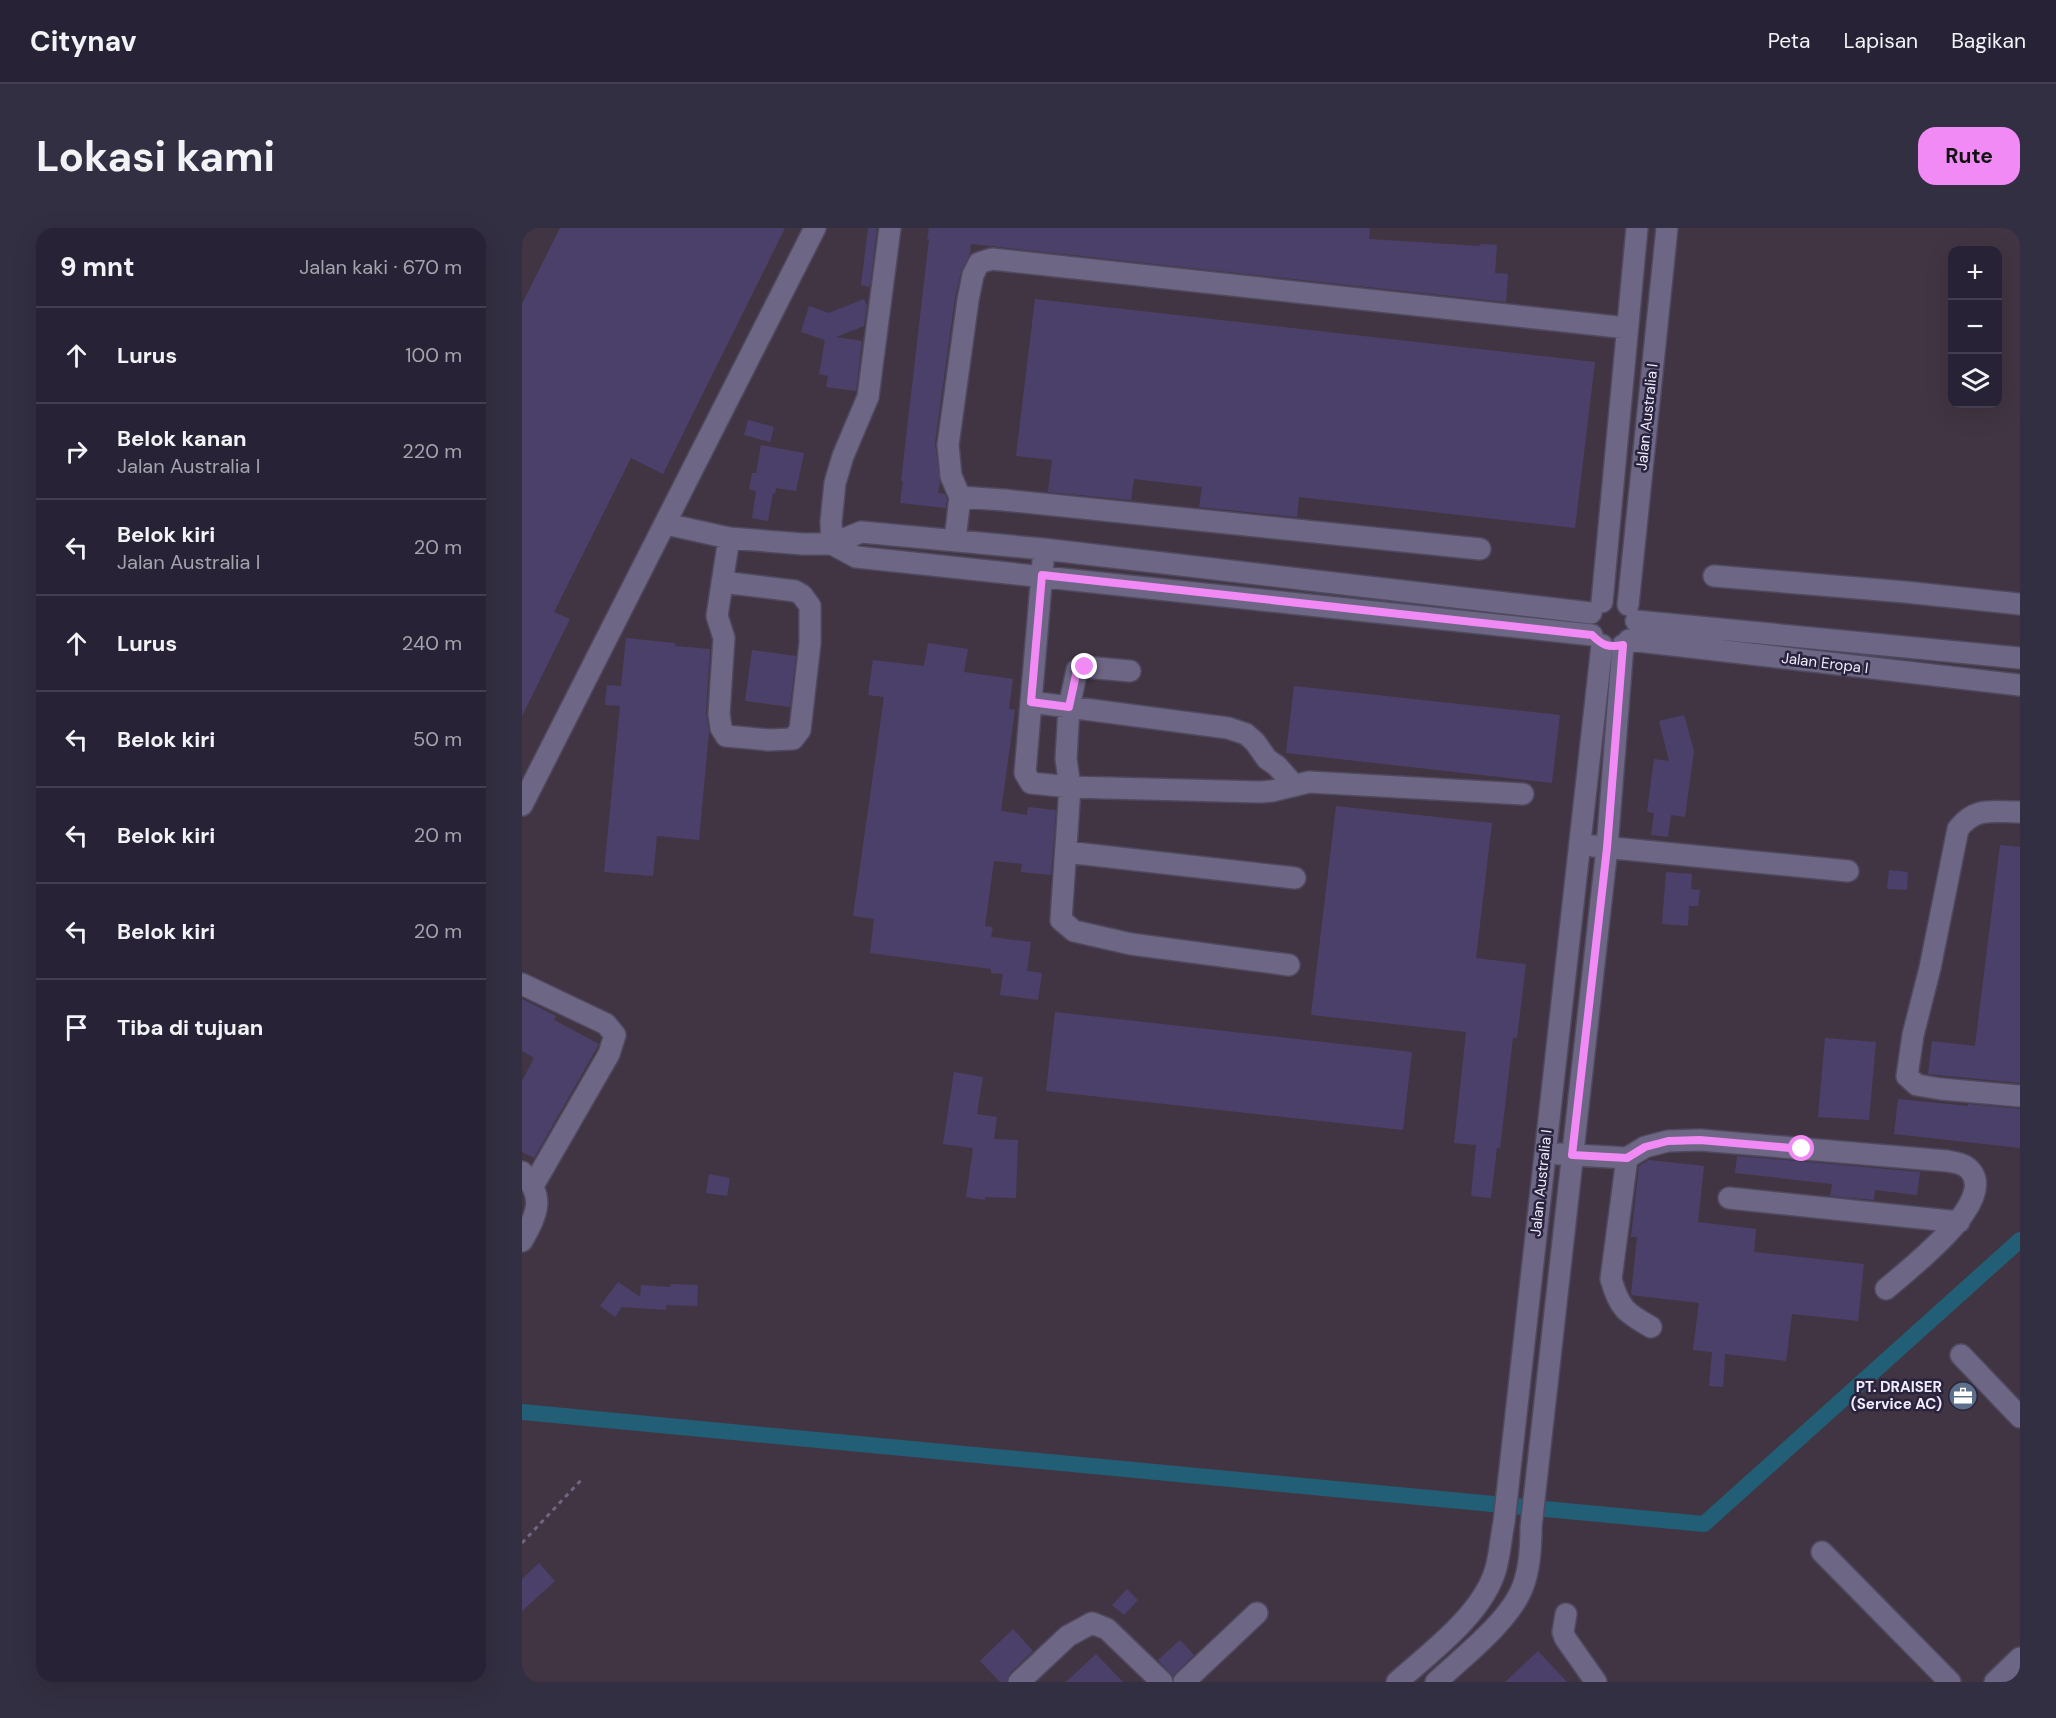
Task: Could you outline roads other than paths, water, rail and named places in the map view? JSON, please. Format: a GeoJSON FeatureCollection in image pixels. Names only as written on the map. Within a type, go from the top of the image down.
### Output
{"type":"FeatureCollection","features":[{"type":"Feature","properties":{"kind":"lane"},"geometry":{"type":"LineString","coordinates":[[522,805],[815,228]]}},
{"type":"Feature","properties":{"kind":"lane"},"geometry":{"type":"LineString","coordinates":[[832,544],[831,522],[835,483],[843,456],[868,397],[890,228]]}},
{"type":"Feature","properties":{"kind":"lane","name":"Jalan Australia I"},"geometry":{"type":"LineString","coordinates":[[1618,632],[1588,624],[1597,608],[1637,228]]}},
{"type":"Feature","properties":{"kind":"lane","name":"Jalan Australia I"},"geometry":{"type":"LineString","coordinates":[[1397,1682],[1448,1636],[1482,1599],[1496,1569],[1504,1522],[1581,844],[1618,632],[1667,228]]}},
{"type":"Feature","properties":{"kind":"lane"},"geometry":{"type":"LineString","coordinates":[[955,540],[960,497],[951,476],[948,445],[968,300],[973,275],[979,263],[992,259],[1627,328]]}},
{"type":"Feature","properties":{"kind":"lane"},"geometry":{"type":"LineString","coordinates":[[960,497],[1480,549]]}},
{"type":"Feature","properties":{"kind":"lane"},"geometry":{"type":"LineString","coordinates":[[666,524],[729,538],[803,544],[832,544],[861,532],[955,540],[1597,608],[1616,600],[1618,632],[856,557],[832,544]]}},
{"type":"Feature","properties":{"kind":"lane"},"geometry":{"type":"LineString","coordinates":[[722,582],[795,591],[802,595],[810,606],[810,643],[802,716],[800,730],[793,739],[769,740],[726,736],[721,728],[719,714],[724,638],[717,615],[722,582],[729,538]]}},
{"type":"Feature","properties":{"kind":"lane"},"geometry":{"type":"LineString","coordinates":[[1043,549],[1025,773],[1031,783],[1261,792],[1309,782],[1523,794]]}},
{"type":"Feature","properties":{"kind":"lane"},"geometry":{"type":"LineString","coordinates":[[1714,576],[2020,604]]}},
{"type":"Feature","properties":{"kind":"lane","name":"Jalan Australia I"},"geometry":{"type":"LineString","coordinates":[[1436,1682],[1508,1614],[1523,1587],[1531,1550],[1531,1527],[1607,848],[1618,632]]}},
{"type":"Feature","properties":{"kind":"lane","name":"Jalan Eropa I"},"geometry":{"type":"LineString","coordinates":[[1618,632],[2020,658]]}},
{"type":"Feature","properties":{"kind":"lane","name":"Jalan Eropa I"},"geometry":{"type":"LineString","coordinates":[[1618,632],[2020,686]]}},
{"type":"Feature","properties":{"kind":"lane"},"geometry":{"type":"LineString","coordinates":[[1130,671],[1085,667],[1077,670],[1069,707],[1066,759],[1070,786],[1061,920],[1074,932],[1131,944],[1289,965]]}},
{"type":"Feature","properties":{"kind":"lane"},"geometry":{"type":"LineString","coordinates":[[1031,702],[1228,728],[1246,734],[1293,785]]}},
{"type":"Feature","properties":{"kind":"lane"},"geometry":{"type":"LineString","coordinates":[[2020,812],[1977,813],[1966,819],[1958,829],[1930,968],[1913,1035],[1907,1076],[1917,1085],[2020,1096]]}},
{"type":"Feature","properties":{"kind":"lane"},"geometry":{"type":"LineString","coordinates":[[1581,844],[1848,871]]}},
{"type":"Feature","properties":{"kind":"lane"},"geometry":{"type":"LineString","coordinates":[[1066,852],[1294,878]]}},
{"type":"Feature","properties":{"kind":"lane"},"geometry":{"type":"LineString","coordinates":[[522,984],[606,1024],[615,1035],[609,1054],[528,1178],[538,1203],[522,1240]]}},
{"type":"Feature","properties":{"kind":"lane"},"geometry":{"type":"LineString","coordinates":[[1544,1154],[1627,1158],[1645,1147],[1668,1141],[1700,1140],[1964,1165],[1971,1173],[1975,1185],[1973,1201],[1959,1222],[1886,1289]]}},
{"type":"Feature","properties":{"kind":"lane"},"geometry":{"type":"LineString","coordinates":[[1627,1158],[1611,1279],[1616,1298],[1629,1314],[1651,1327]]}},
{"type":"Feature","properties":{"kind":"lane"},"geometry":{"type":"LineString","coordinates":[[1729,1198],[1959,1222]]}},
{"type":"Feature","properties":{"kind":"lane"},"geometry":{"type":"LineString","coordinates":[[1960,1355],[2018,1410]]}},
{"type":"Feature","properties":{"kind":"lane"},"geometry":{"type":"LineString","coordinates":[[1822,1552],[1950,1682]]}},
{"type":"Feature","properties":{"kind":"lane"},"geometry":{"type":"LineString","coordinates":[[1184,1682],[1257,1613]]}},
{"type":"Feature","properties":{"kind":"lane"},"geometry":{"type":"LineString","coordinates":[[1566,1614],[1563,1632],[1565,1638],[1596,1682]]}},
{"type":"Feature","properties":{"kind":"lane"},"geometry":{"type":"LineString","coordinates":[[1019,1682],[1068,1635],[1092,1623],[1107,1629],[1162,1682]]}},
{"type":"Feature","properties":{"kind":"lane"},"geometry":{"type":"LineString","coordinates":[[1995,1682],[2020,1658]]}},
{"type":"Feature","properties":{"kind":"waterway"},"geometry":{"type":"LineString","coordinates":[[522,1412],[1704,1524],[2020,1240]]}},
{"type":"Feature","properties":{"kind":"place","name":"PT. DRAISER (Service AC)"},"geometry":{"type":"Point","coordinates":[1963,1396]}}]}
